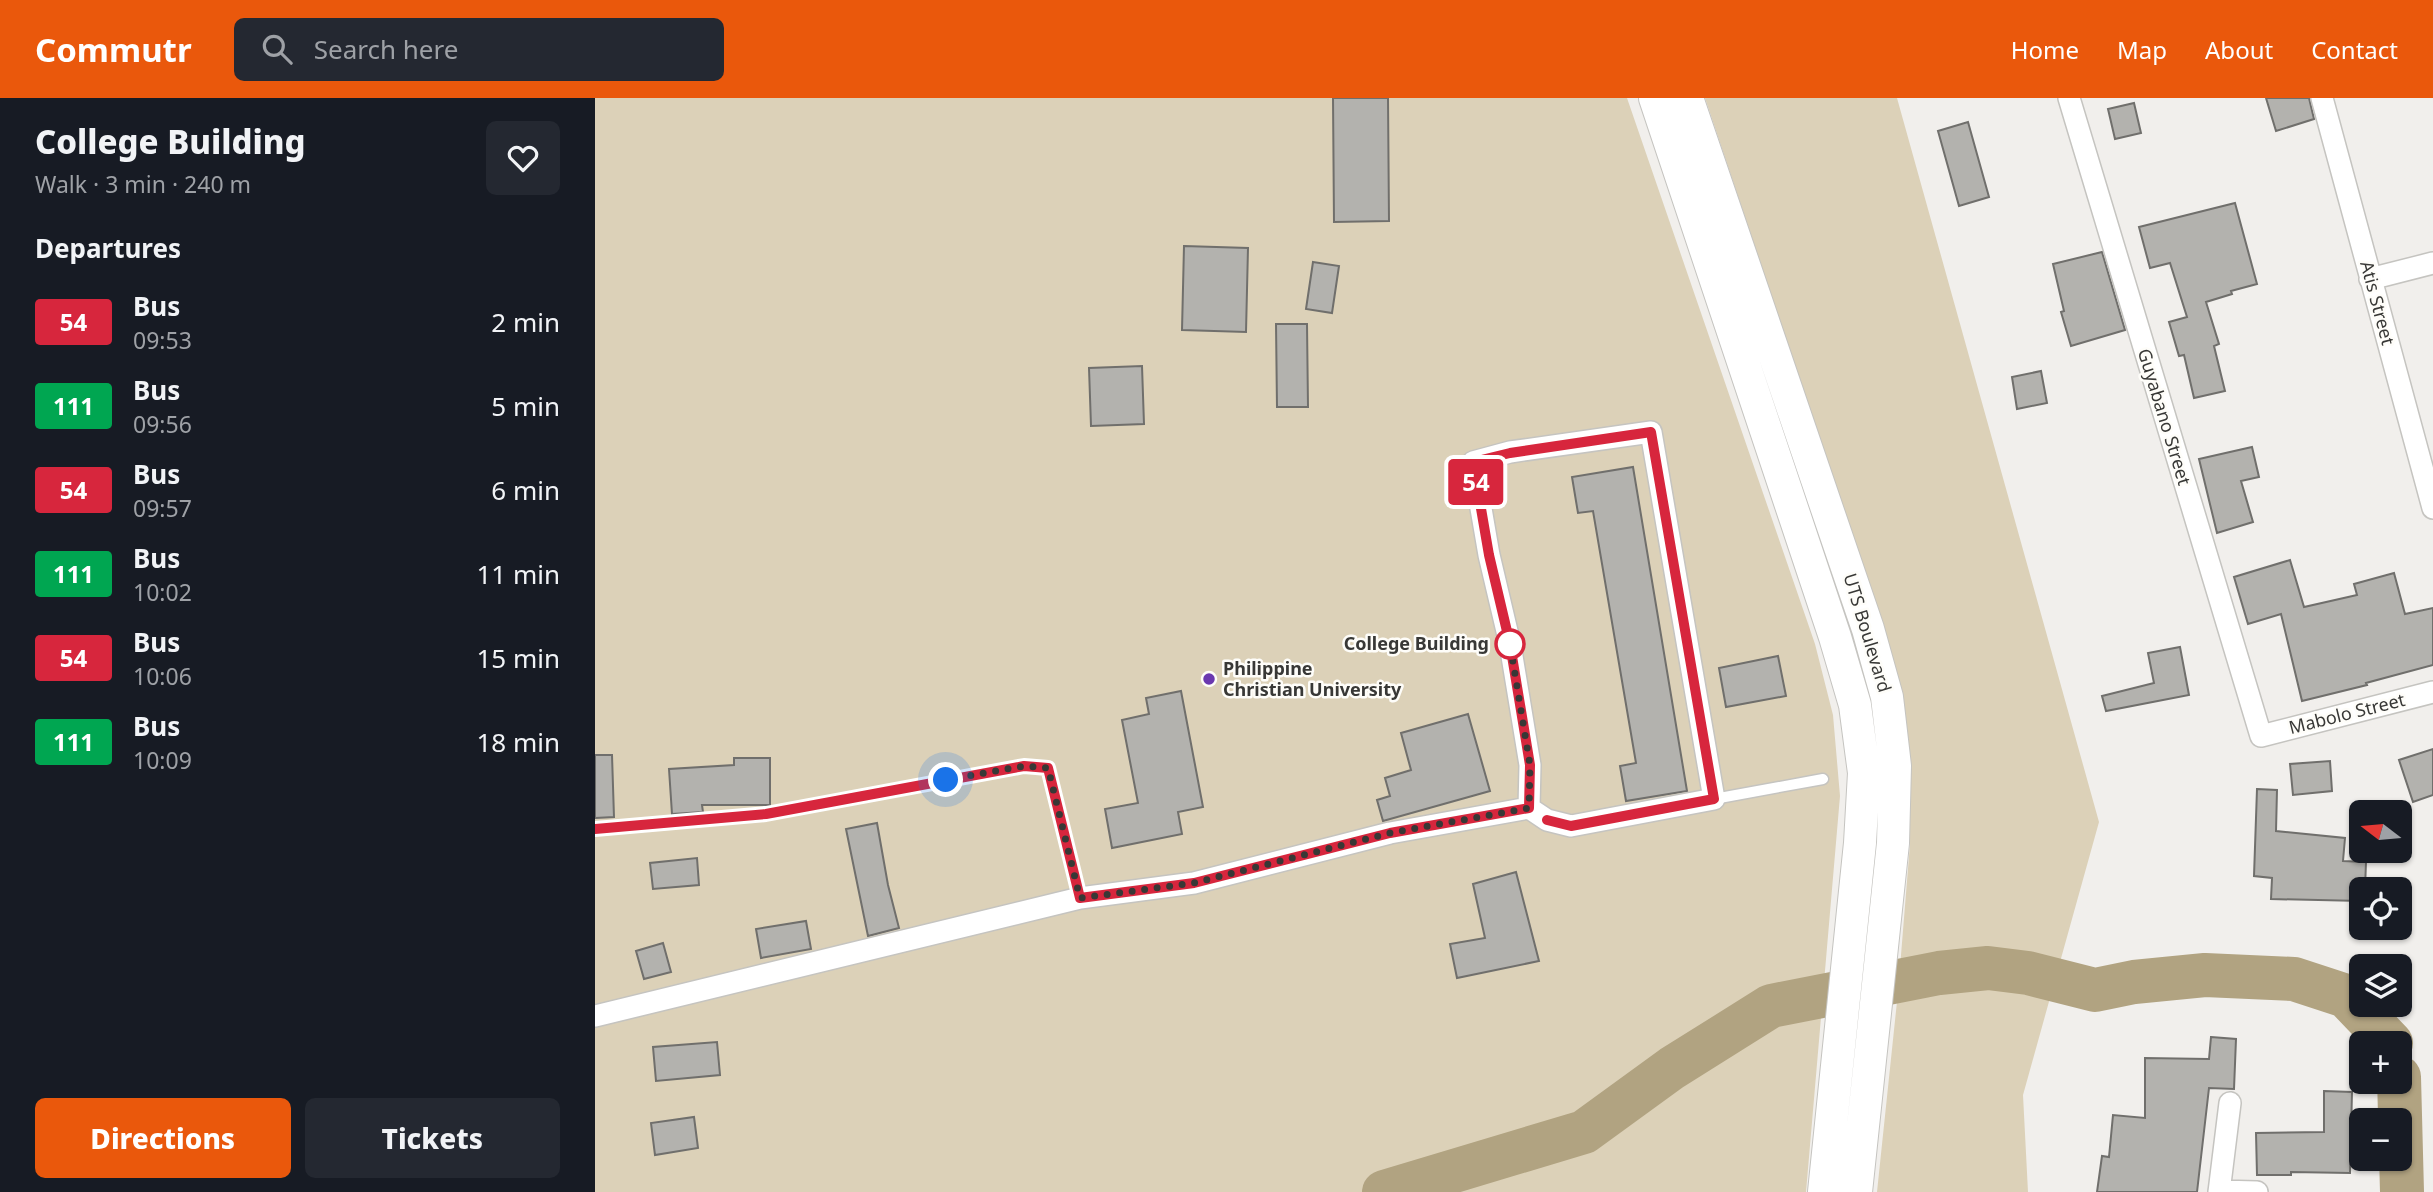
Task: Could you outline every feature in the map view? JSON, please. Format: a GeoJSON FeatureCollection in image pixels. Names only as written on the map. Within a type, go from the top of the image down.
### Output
{"type":"FeatureCollection","features":[{"type":"Feature","properties":{"kind":"main road","name":"UTS Boulevard"},"geometry":{"type":"LineString","coordinates":[[1655,98],[1856,705],[1864,773],[1860,843],[1824,1192]]}},
{"type":"Feature","properties":{"kind":"main road","name":"UTS Boulevard"},"geometry":{"type":"LineString","coordinates":[[1687,98],[1868,629],[1887,697],[1895,766],[1893,843],[1856,1192]]}},
{"type":"Feature","properties":{"kind":"street","name":"Guyabano Street"},"geometry":{"type":"LineString","coordinates":[[2069,98],[2261,736]]}},
{"type":"Feature","properties":{"kind":"street","name":"Atis Street"},"geometry":{"type":"LineString","coordinates":[[2322,98],[2433,508]]}},
{"type":"Feature","properties":{"kind":"street"},"geometry":{"type":"LineString","coordinates":[[2370,279],[2433,263]]}},
{"type":"Feature","properties":{"kind":"street"},"geometry":{"type":"LineString","coordinates":[[595,1016],[1080,898],[1194,883],[1390,833],[1529,808],[1547,820],[1571,826],[1714,799],[1651,432],[1510,453],[1473,462],[1489,555],[1510,644],[1528,752],[1529,808]]}},
{"type":"Feature","properties":{"kind":"street","name":"Mabolo Street"},"geometry":{"type":"LineString","coordinates":[[2261,736],[2433,692]]}},
{"type":"Feature","properties":{"kind":"street"},"geometry":{"type":"LineString","coordinates":[[2230,1103],[2219,1191],[2257,1192]]}},
{"type":"Feature","properties":{"kind":"lane"},"geometry":{"type":"LineString","coordinates":[[595,829],[766,814],[1024,766],[1048,768],[1080,898]]}},
{"type":"Feature","properties":{"kind":"lane"},"geometry":{"type":"LineString","coordinates":[[1714,799],[1823,779]]}},
{"type":"Feature","properties":{"kind":"shaded area","name":"Philippine Christian University"},"geometry":{"type":"Polygon","coordinates":[[[595,98],[1627,98],[1815,644],[1833,715],[1840,796],[1806,1192],[595,1192],[595,98]]]}},
{"type":"Feature","properties":{"kind":"shaded area"},"geometry":{"type":"Polygon","coordinates":[[[1705,98],[1897,98],[2099,822],[2023,1095],[2028,1192],[1877,1192],[1910,844],[1910,763],[1882,625],[1705,98]]]}},
{"type":"Feature","properties":{"kind":"building"},"geometry":{"type":"Polygon","coordinates":[[[1333,98],[1388,98],[1389,221],[1334,222],[1333,98]]]}},
{"type":"Feature","properties":{"kind":"building"},"geometry":{"type":"Polygon","coordinates":[[[2266,98],[2309,98],[2314,119],[2276,131],[2266,98]]]}},
{"type":"Feature","properties":{"kind":"building"},"geometry":{"type":"Polygon","coordinates":[[[2134,103],[2141,133],[2115,139],[2108,109],[2134,103]]]}},
{"type":"Feature","properties":{"kind":"building"},"geometry":{"type":"Polygon","coordinates":[[[1968,122],[1989,197],[1959,206],[1938,131],[1968,122]]]}},
{"type":"Feature","properties":{"kind":"building"},"geometry":{"type":"Polygon","coordinates":[[[2235,203],[2257,284],[2206,302],[2219,344],[2214,346],[2225,391],[2194,398],[2184,355],[2179,356],[2169,322],[2187,317],[2170,263],[2150,268],[2139,227],[2235,203]]]}},
{"type":"Feature","properties":{"kind":"building"},"geometry":{"type":"Polygon","coordinates":[[[1184,246],[1248,248],[1246,332],[1182,330],[1184,246]]]}},
{"type":"Feature","properties":{"kind":"building"},"geometry":{"type":"Polygon","coordinates":[[[2102,252],[2125,330],[2071,346],[2061,312],[2064,311],[2053,264],[2102,252]]]}},
{"type":"Feature","properties":{"kind":"building"},"geometry":{"type":"Polygon","coordinates":[[[1313,262],[1339,266],[1332,313],[1306,309],[1313,262]]]}},
{"type":"Feature","properties":{"kind":"building"},"geometry":{"type":"Polygon","coordinates":[[[1276,324],[1307,324],[1308,407],[1277,407],[1276,324]]]}},
{"type":"Feature","properties":{"kind":"building"},"geometry":{"type":"Polygon","coordinates":[[[1142,366],[1144,424],[1091,426],[1089,368],[1142,366]]]}},
{"type":"Feature","properties":{"kind":"building"},"geometry":{"type":"Polygon","coordinates":[[[2041,371],[2047,403],[2017,409],[2012,377],[2041,371]]]}},
{"type":"Feature","properties":{"kind":"building"},"geometry":{"type":"Polygon","coordinates":[[[2252,447],[2259,477],[2241,481],[2253,522],[2217,533],[2199,459],[2252,447]]]}},
{"type":"Feature","properties":{"kind":"building"},"geometry":{"type":"Polygon","coordinates":[[[1633,467],[1687,791],[1626,801],[1620,766],[1636,763],[1593,511],[1578,513],[1572,477],[1633,467]]]}},
{"type":"Feature","properties":{"kind":"building"},"geometry":{"type":"Polygon","coordinates":[[[2290,560],[2304,607],[2357,595],[2354,584],[2394,573],[2405,614],[2433,608],[2433,665],[2302,701],[2281,614],[2248,624],[2234,577],[2290,560]]]}},
{"type":"Feature","properties":{"kind":"building"},"geometry":{"type":"Polygon","coordinates":[[[2180,647],[2189,695],[2106,711],[2102,696],[2154,683],[2148,653],[2180,647]]]}},
{"type":"Feature","properties":{"kind":"building"},"geometry":{"type":"Polygon","coordinates":[[[1778,656],[1786,696],[1726,707],[1719,668],[1778,656]]]}},
{"type":"Feature","properties":{"kind":"building"},"geometry":{"type":"Polygon","coordinates":[[[1181,691],[1203,807],[1178,812],[1182,834],[1112,848],[1105,809],[1138,803],[1122,720],[1149,714],[1146,698],[1181,691]]]}},
{"type":"Feature","properties":{"kind":"building"},"geometry":{"type":"Polygon","coordinates":[[[1468,714],[1490,791],[1383,821],[1377,800],[1390,796],[1385,778],[1411,770],[1401,733],[1468,714]]]}},
{"type":"Feature","properties":{"kind":"building"},"geometry":{"type":"Polygon","coordinates":[[[2433,749],[2433,795],[2413,802],[2399,760],[2433,749]]]}},
{"type":"Feature","properties":{"kind":"building"},"geometry":{"type":"Polygon","coordinates":[[[595,755],[612,755],[614,817],[595,818],[595,755]]]}},
{"type":"Feature","properties":{"kind":"building"},"geometry":{"type":"Polygon","coordinates":[[[734,758],[770,758],[770,805],[702,805],[703,812],[672,814],[669,769],[734,765],[734,758]]]}},
{"type":"Feature","properties":{"kind":"building"},"geometry":{"type":"Polygon","coordinates":[[[2330,761],[2332,791],[2293,795],[2290,764],[2330,761]]]}},
{"type":"Feature","properties":{"kind":"building"},"geometry":{"type":"Polygon","coordinates":[[[2257,789],[2277,790],[2276,831],[2345,838],[2343,861],[2366,863],[2365,877],[2349,877],[2349,901],[2271,899],[2272,878],[2254,876],[2257,789]]]}},
{"type":"Feature","properties":{"kind":"building"},"geometry":{"type":"Polygon","coordinates":[[[877,823],[899,928],[868,936],[846,829],[877,823]]]}},
{"type":"Feature","properties":{"kind":"building"},"geometry":{"type":"Polygon","coordinates":[[[697,858],[699,885],[653,889],[650,863],[697,858]]]}},
{"type":"Feature","properties":{"kind":"building"},"geometry":{"type":"Polygon","coordinates":[[[1516,872],[1539,961],[1457,978],[1450,944],[1485,938],[1473,884],[1516,872]]]}},
{"type":"Feature","properties":{"kind":"building"},"geometry":{"type":"Polygon","coordinates":[[[806,921],[811,949],[761,958],[756,929],[806,921]]]}},
{"type":"Feature","properties":{"kind":"building"},"geometry":{"type":"Polygon","coordinates":[[[663,943],[671,972],[644,979],[636,951],[663,943]]]}},
{"type":"Feature","properties":{"kind":"building"},"geometry":{"type":"Polygon","coordinates":[[[2211,1037],[2236,1039],[2234,1089],[2209,1088],[2197,1192],[2097,1192],[2102,1156],[2109,1157],[2113,1115],[2145,1118],[2145,1058],[2209,1059],[2211,1037]]]}},
{"type":"Feature","properties":{"kind":"building"},"geometry":{"type":"Polygon","coordinates":[[[717,1042],[720,1075],[656,1081],[653,1047],[717,1042]]]}},
{"type":"Feature","properties":{"kind":"building"},"geometry":{"type":"Polygon","coordinates":[[[2324,1091],[2349,1092],[2352,1094],[2352,1108],[2349,1108],[2350,1173],[2291,1172],[2291,1175],[2257,1175],[2256,1133],[2324,1132],[2324,1091]]]}},
{"type":"Feature","properties":{"kind":"building"},"geometry":{"type":"Polygon","coordinates":[[[694,1117],[698,1148],[655,1155],[651,1123],[694,1117]]]}},
{"type":"Feature","properties":{"kind":"waterway"},"geometry":{"type":"LineString","coordinates":[[1384,1192],[1584,1132],[1672,1068],[1771,1006],[1939,973],[1988,968],[2028,973],[2095,990],[2134,982],[2205,975],[2294,979],[2346,996],[2380,1031]]}},
{"type":"Feature","properties":{"kind":"waterway"},"geometry":{"type":"LineString","coordinates":[[2399,1094],[2402,1192]]}},
{"type":"Feature","properties":{"kind":"bus line","name":"54"},"geometry":{"type":"LineString","coordinates":[[595,829],[766,814],[1024,766],[1048,768],[1080,898],[1194,883],[1390,833],[1529,808],[1530,765],[1510,644],[1489,555],[1473,462],[1510,453],[1651,432],[1714,799],[1571,826],[1547,820]]}},
{"type":"Feature","properties":{"kind":"place","name":"College Building"},"geometry":{"type":"Point","coordinates":[1510,644]}},
{"type":"Feature","properties":{"kind":"place","name":"Philippine Christian University"},"geometry":{"type":"Point","coordinates":[1209,679]}},
{"type":"Feature","properties":{"kind":"route"},"geometry":{"type":"LineString","coordinates":[[946,780],[1024,766],[1048,768],[1080,898],[1194,883],[1390,833],[1529,808],[1530,765],[1510,644]]}}]}
